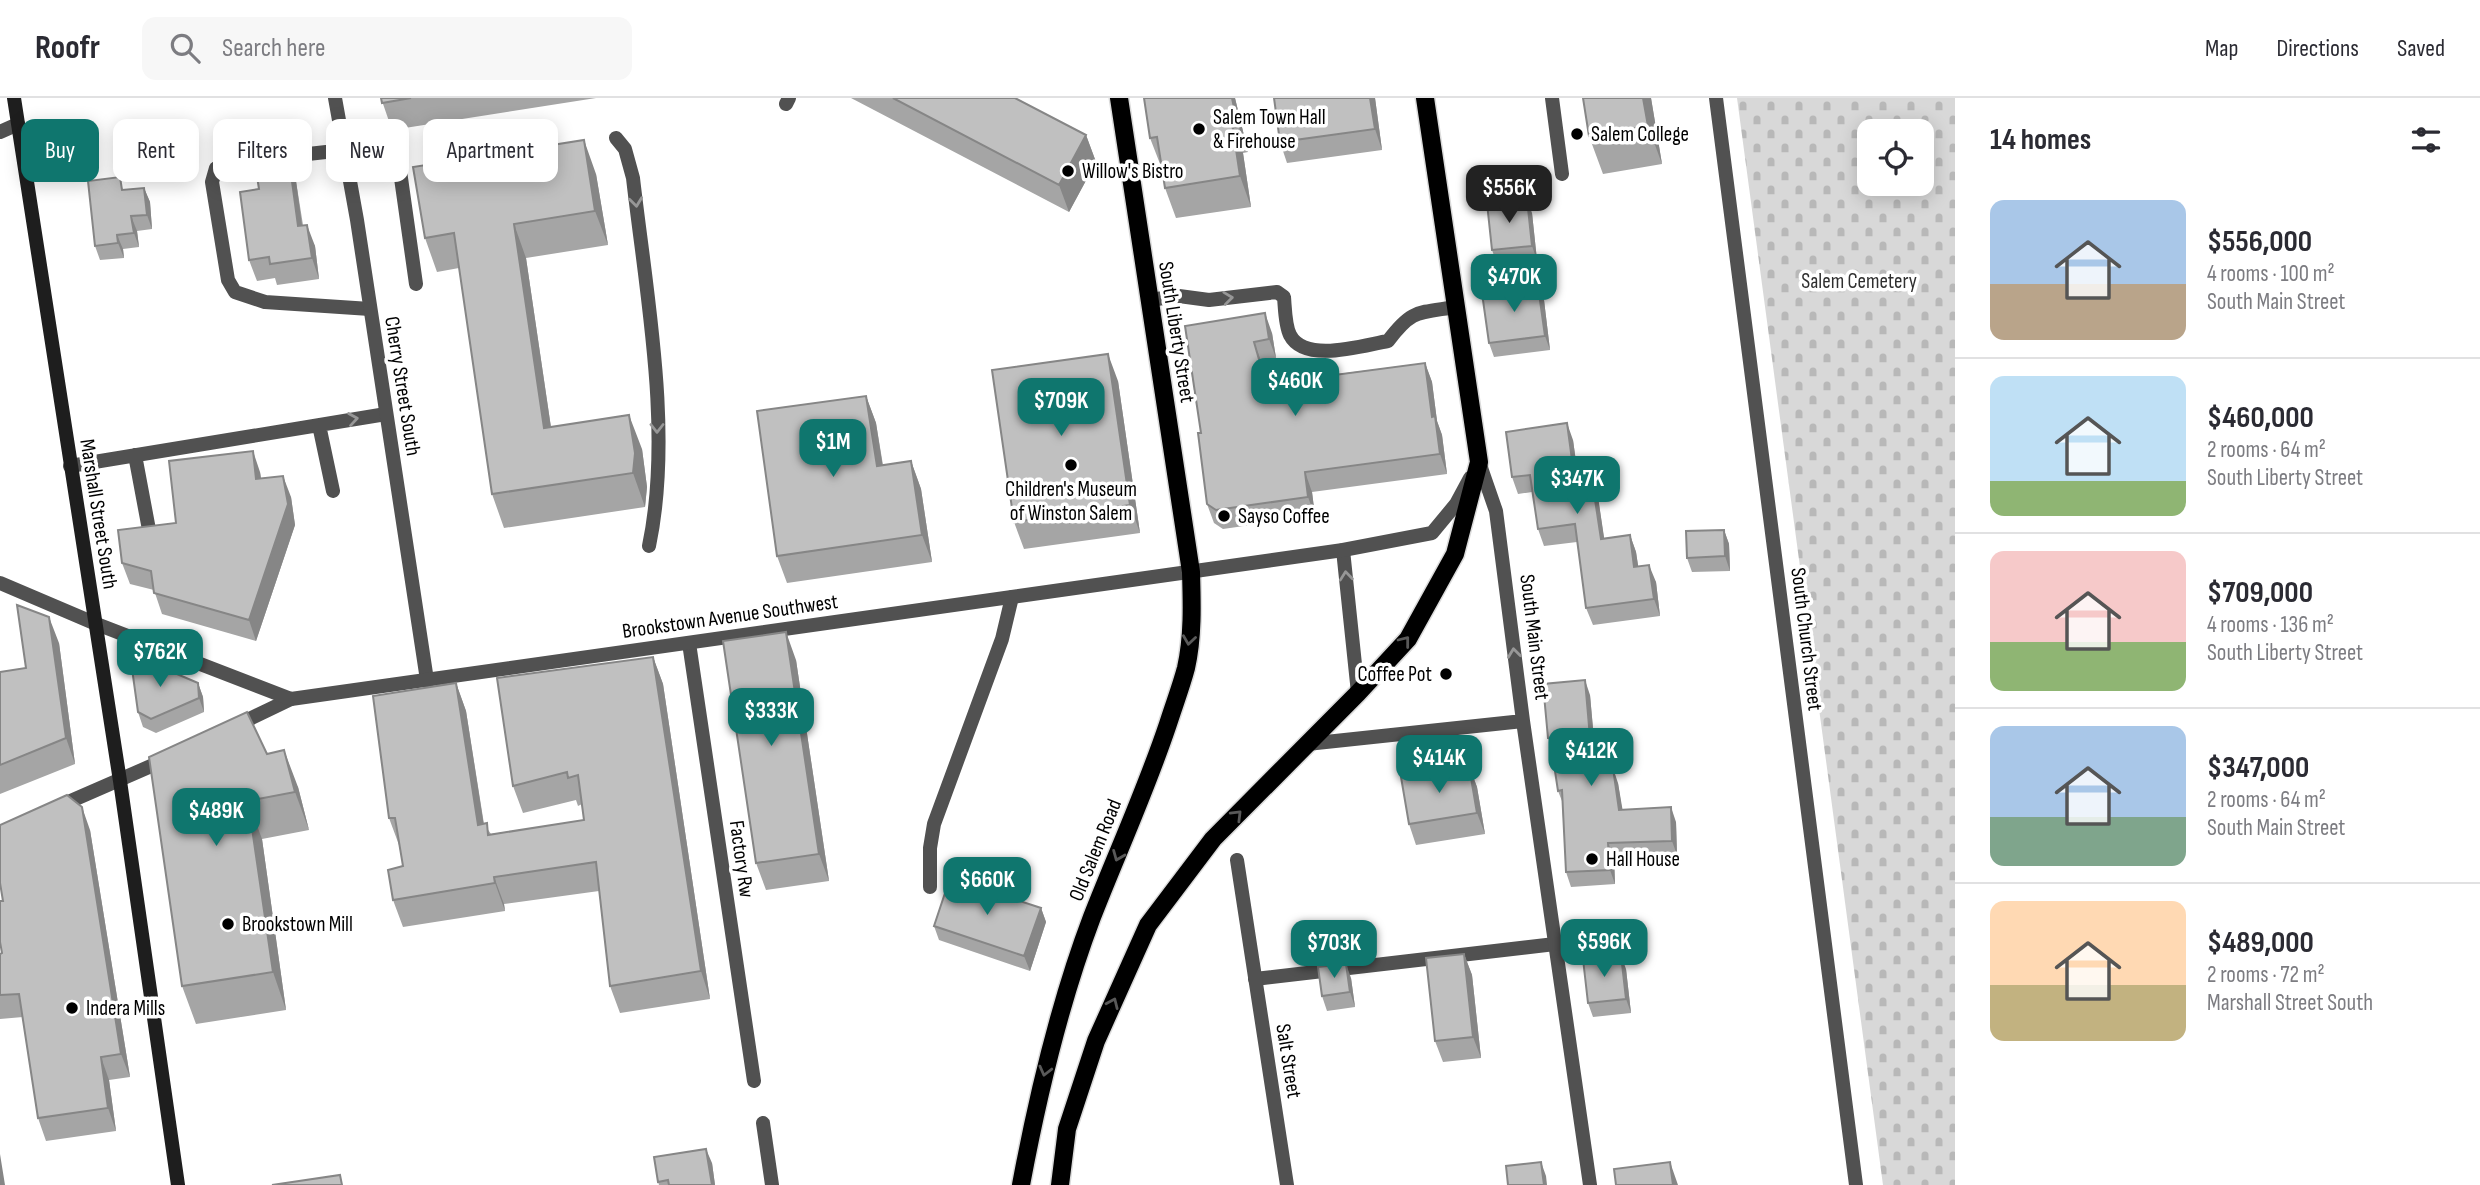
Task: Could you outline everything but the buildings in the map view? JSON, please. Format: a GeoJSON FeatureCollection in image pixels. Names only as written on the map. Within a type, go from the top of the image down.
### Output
{"type":"FeatureCollection","features":[{"type":"Feature","properties":{"kind":"main road","name":"Marshall Street South"},"geometry":{"type":"LineString","coordinates":[[15,98],[120,781],[178,1185]]}},
{"type":"Feature","properties":{"kind":"main road","name":"South Liberty Street"},"geometry":{"type":"LineString","coordinates":[[1119,98],[1191,572]]}},
{"type":"Feature","properties":{"kind":"main road","name":"South Main Street"},"geometry":{"type":"LineString","coordinates":[[1425,98],[1479,462]]}},
{"type":"Feature","properties":{"kind":"main road"},"geometry":{"type":"LineString","coordinates":[[1060,1185],[1067,1129],[1096,1041],[1148,925],[1213,839],[1408,639],[1455,554],[1479,462]]}},
{"type":"Feature","properties":{"kind":"main road","name":"Old Salem Road"},"geometry":{"type":"LineString","coordinates":[[1021,1185],[1051,1047],[1091,920],[1151,774],[1186,667],[1192,621],[1191,572]]}},
{"type":"Feature","properties":{"kind":"street","name":"Cherry Street South"},"geometry":{"type":"LineString","coordinates":[[335,98],[339,119]]}},
{"type":"Feature","properties":{"kind":"street"},"geometry":{"type":"LineString","coordinates":[[1552,98],[1562,174]]}},
{"type":"Feature","properties":{"kind":"street","name":"South Church Street"},"geometry":{"type":"LineString","coordinates":[[1716,98],[1856,1185]]}},
{"type":"Feature","properties":{"kind":"street"},"geometry":{"type":"LineString","coordinates":[[0,132],[18,124]]}},
{"type":"Feature","properties":{"kind":"street"},"geometry":{"type":"LineString","coordinates":[[616,138],[625,149],[633,178],[657,387],[657,483],[655,519],[649,545]]}},
{"type":"Feature","properties":{"kind":"street"},"geometry":{"type":"LineString","coordinates":[[326,152],[227,163],[216,167],[212,182],[228,280],[235,292],[265,302],[370,309]]}},
{"type":"Feature","properties":{"kind":"street","name":"Cherry Street South"},"geometry":{"type":"LineString","coordinates":[[349,182],[427,680]]}},
{"type":"Feature","properties":{"kind":"street"},"geometry":{"type":"LineString","coordinates":[[402,182],[416,284]]}},
{"type":"Feature","properties":{"kind":"street"},"geometry":{"type":"LineString","coordinates":[[1149,300],[1179,296],[1209,300],[1277,292],[1284,297],[1290,336],[1300,345],[1322,353],[1388,341],[1404,320],[1416,314],[1456,307]]}},
{"type":"Feature","properties":{"kind":"street"},"geometry":{"type":"LineString","coordinates":[[70,466],[386,414]]}},
{"type":"Feature","properties":{"kind":"street"},"geometry":{"type":"LineString","coordinates":[[319,425],[333,491]]}},
{"type":"Feature","properties":{"kind":"street"},"geometry":{"type":"LineString","coordinates":[[135,455],[150,535]]}},
{"type":"Feature","properties":{"kind":"street","name":"Brookstown Avenue Southwest"},"geometry":{"type":"LineString","coordinates":[[0,583],[94,623],[291,699],[1343,550],[1432,533],[1456,504],[1479,462]]}},
{"type":"Feature","properties":{"kind":"street","name":"South Main Street"},"geometry":{"type":"LineString","coordinates":[[1479,462],[1496,511],[1523,721],[1590,1185]]}},
{"type":"Feature","properties":{"kind":"street"},"geometry":{"type":"LineString","coordinates":[[1343,550],[1358,693]]}},
{"type":"Feature","properties":{"kind":"street"},"geometry":{"type":"LineString","coordinates":[[930,887],[930,848],[934,824],[1002,639],[1012,597]]}},
{"type":"Feature","properties":{"kind":"street","name":"Factory Rw"},"geometry":{"type":"LineString","coordinates":[[689,643],[754,1081]]}},
{"type":"Feature","properties":{"kind":"street"},"geometry":{"type":"LineString","coordinates":[[224,731],[291,699]]}},
{"type":"Feature","properties":{"kind":"street"},"geometry":{"type":"LineString","coordinates":[[1307,744],[1523,721]]}},
{"type":"Feature","properties":{"kind":"street"},"geometry":{"type":"LineString","coordinates":[[46,812],[178,753]]}},
{"type":"Feature","properties":{"kind":"street","name":"Salt Street"},"geometry":{"type":"LineString","coordinates":[[1237,860],[1287,1185]]}},
{"type":"Feature","properties":{"kind":"street"},"geometry":{"type":"LineString","coordinates":[[1255,979],[1555,944]]}},
{"type":"Feature","properties":{"kind":"street"},"geometry":{"type":"LineString","coordinates":[[763,1122],[772,1185]]}},
{"type":"Feature","properties":{"kind":"green space","name":"Salem Cemetery"},"geometry":{"type":"Polygon","coordinates":[[[1737,98],[1955,98],[1955,1185],[1883,1185],[1737,98]]]}},
{"type":"Feature","properties":{"kind":"place","name":"Salem Town Hall & Firehouse"},"geometry":{"type":"Point","coordinates":[1199,129]}},
{"type":"Feature","properties":{"kind":"place","name":"Salem College"},"geometry":{"type":"Point","coordinates":[1577,134]}},
{"type":"Feature","properties":{"kind":"place","name":"Willow's Bistro"},"geometry":{"type":"Point","coordinates":[1068,171]}},
{"type":"Feature","properties":{"kind":"place","name":"Children's Museum of Winston Salem"},"geometry":{"type":"Point","coordinates":[1071,465]}},
{"type":"Feature","properties":{"kind":"place","name":"Sayso Coffee"},"geometry":{"type":"Point","coordinates":[1224,516]}},
{"type":"Feature","properties":{"kind":"place","name":"Coffee Pot"},"geometry":{"type":"Point","coordinates":[1446,674]}},
{"type":"Feature","properties":{"kind":"place","name":"Hall House"},"geometry":{"type":"Point","coordinates":[1592,859]}},
{"type":"Feature","properties":{"kind":"place","name":"Brookstown Mill"},"geometry":{"type":"Point","coordinates":[228,924]}},
{"type":"Feature","properties":{"kind":"place","name":"Indera Mills"},"geometry":{"type":"Point","coordinates":[72,1008]}}]}
